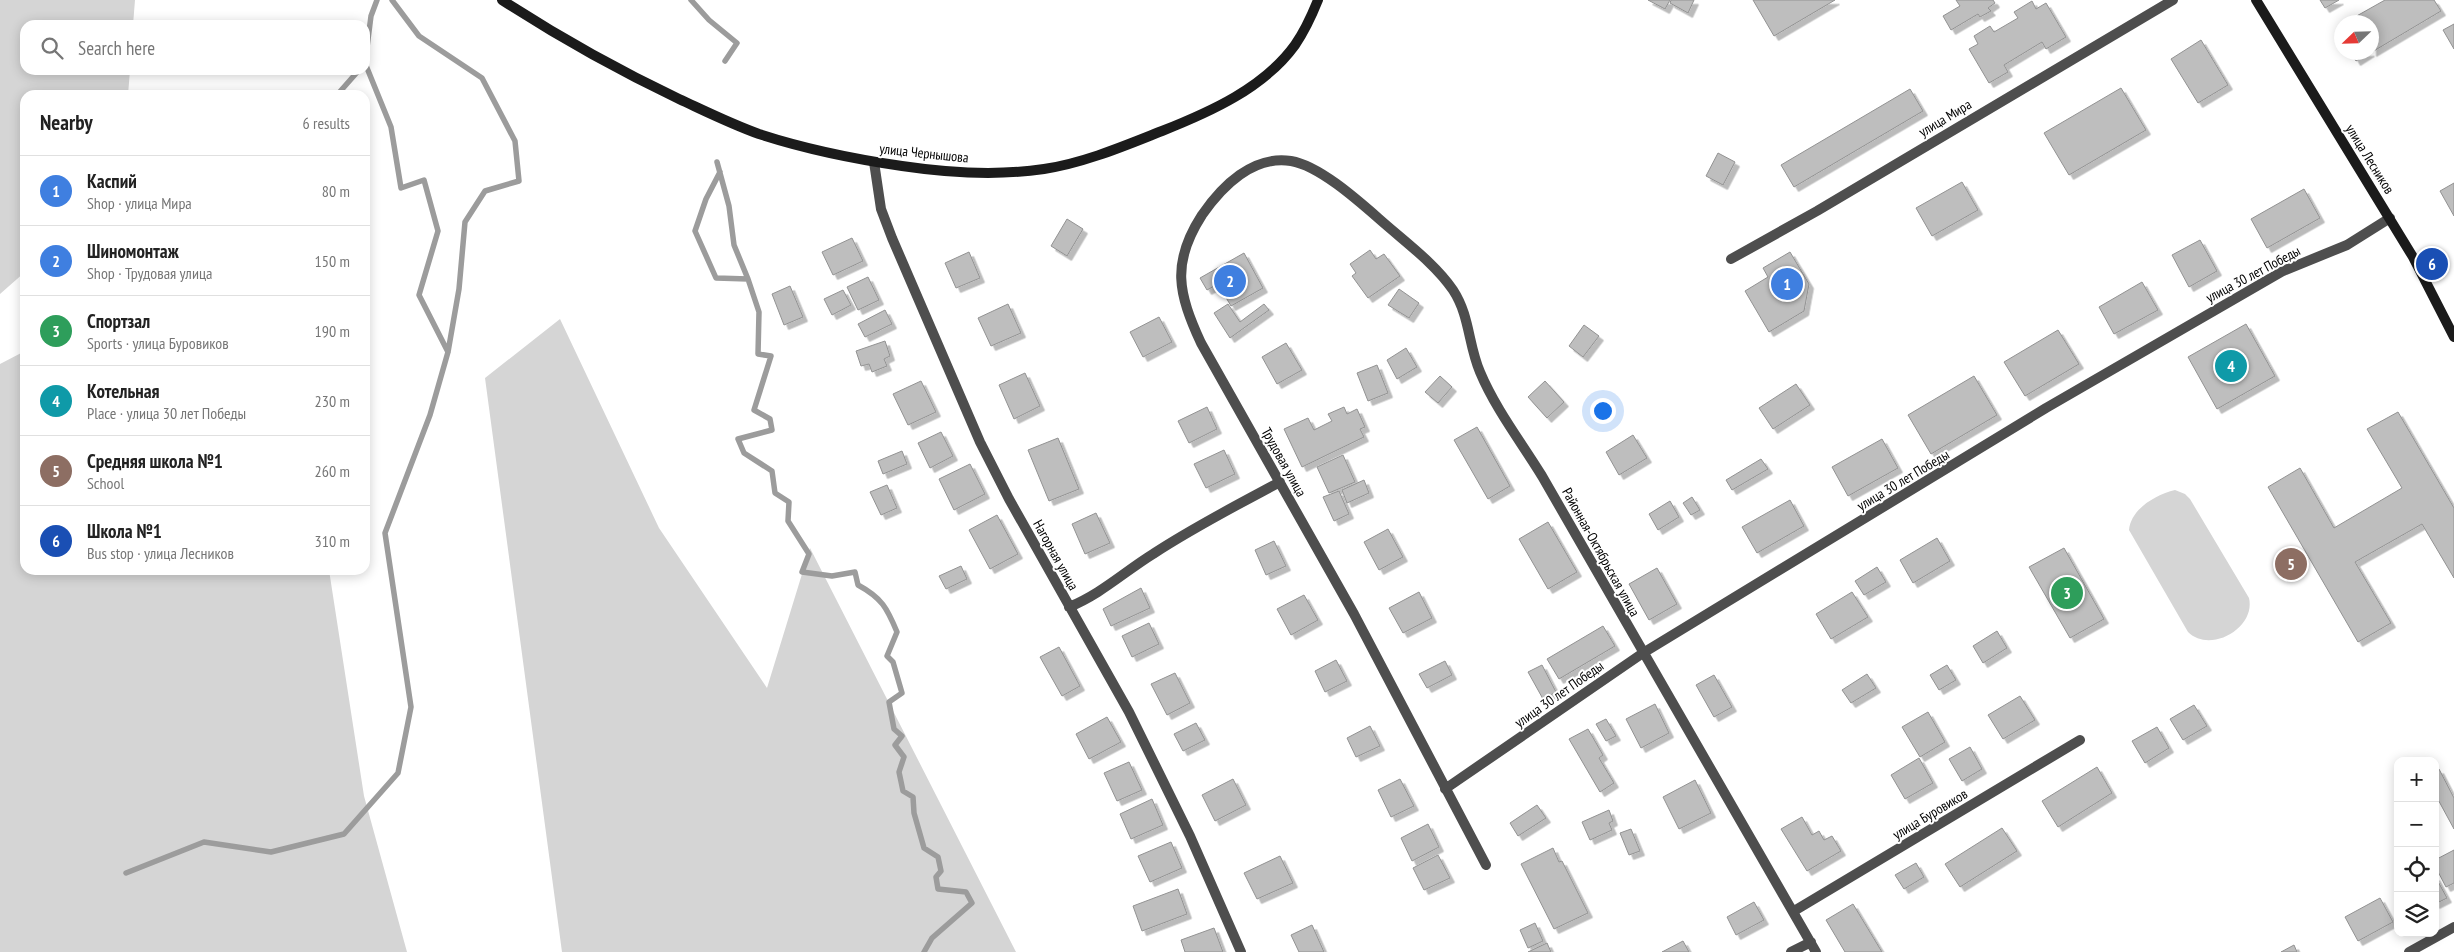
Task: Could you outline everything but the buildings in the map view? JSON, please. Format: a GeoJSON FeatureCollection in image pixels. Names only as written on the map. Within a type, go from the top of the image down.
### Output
{"type":"FeatureCollection","features":[{"type":"Feature","properties":{"kind":"main road","name":"улица Чернышова"},"geometry":{"type":"LineString","coordinates":[[502,0],[639,80],[708,113],[756,133],[874,162],[943,171],[1010,172],[1072,162],[1143,139],[1221,105],[1250,87],[1276,67],[1296,44],[1318,0]]}},
{"type":"Feature","properties":{"kind":"main road","name":"улица Лесников"},"geometry":{"type":"LineString","coordinates":[[2256,0],[2413,257],[2454,337]]}},
{"type":"Feature","properties":{"kind":"street","name":"улица Мира"},"geometry":{"type":"LineString","coordinates":[[1731,259],[1816,211],[2173,0]]}},
{"type":"Feature","properties":{"kind":"street","name":"Трудовая улица"},"geometry":{"type":"LineString","coordinates":[[1342,190],[1321,174],[1291,161],[1275,162],[1244,171],[1218,194],[1187,240],[1180,270],[1184,297],[1200,343],[1354,614],[1486,864]]}},
{"type":"Feature","properties":{"kind":"street","name":"Нагорная улица"},"geometry":{"type":"LineString","coordinates":[[874,162],[881,209],[980,442],[1008,499],[1129,712],[1190,836],[1241,952]]}},
{"type":"Feature","properties":{"kind":"street","name":"Районная-Октябрьская улица"},"geometry":{"type":"LineString","coordinates":[[1342,190],[1410,246],[1452,288],[1468,320],[1473,353],[1480,373],[1542,476],[1814,947]]}},
{"type":"Feature","properties":{"kind":"street","name":"улица 30 лет Победы"},"geometry":{"type":"LineString","coordinates":[[1445,789],[1643,653],[2172,334],[2283,270],[2347,245],[2390,218]]}},
{"type":"Feature","properties":{"kind":"street"},"geometry":{"type":"LineString","coordinates":[[1069,607],[1091,598],[1151,555],[1190,531],[1280,482]]}},
{"type":"Feature","properties":{"kind":"street","name":"улица Буровиков"},"geometry":{"type":"LineString","coordinates":[[1794,911],[2080,740]]}},
{"type":"Feature","properties":{"kind":"street"},"geometry":{"type":"LineString","coordinates":[[2409,952],[2454,927]]}},
{"type":"Feature","properties":{"kind":"street"},"geometry":{"type":"LineString","coordinates":[[1791,952],[1814,947]]}},
{"type":"Feature","properties":{"kind":"shaded area"},"geometry":{"type":"Polygon","coordinates":[[[0,0],[135,0],[133,20],[20,20],[20,75],[130,75],[128,90],[20,90],[20,276],[0,294],[0,0]]]}},
{"type":"Feature","properties":{"kind":"shaded area"},"geometry":{"type":"Polygon","coordinates":[[[560,319],[659,528],[767,688],[810,548],[1016,952],[562,952],[485,378],[560,319]]]}},
{"type":"Feature","properties":{"kind":"shaded area"},"geometry":{"type":"Polygon","coordinates":[[[20,354],[20,575],[330,575],[364,796],[407,952],[0,952],[0,364],[20,354]]]}},
{"type":"Feature","properties":{"kind":"shaded area"},"geometry":{"type":"Polygon","coordinates":[[[2175,490],[2185,494],[2190,499],[2249,598],[2249,609],[2246,619],[2239,628],[2219,639],[2197,638],[2188,632],[2129,530],[2131,522],[2139,509],[2152,499],[2175,490]]]}},
{"type":"Feature","properties":{"kind":"waterway"},"geometry":{"type":"LineString","coordinates":[[370,24],[377,0]]}},
{"type":"Feature","properties":{"kind":"waterway"},"geometry":{"type":"LineString","coordinates":[[126,873],[204,842],[271,852],[344,834],[398,773],[411,707],[385,533],[430,415],[448,352],[459,289],[465,222],[485,191],[519,181],[515,141],[482,78],[419,36],[392,0]]}},
{"type":"Feature","properties":{"kind":"waterway"},"geometry":{"type":"LineString","coordinates":[[691,0],[709,20],[737,43],[725,61]]}},
{"type":"Feature","properties":{"kind":"waterway"},"geometry":{"type":"LineString","coordinates":[[341,90],[355,75]]}},
{"type":"Feature","properties":{"kind":"waterway"},"geometry":{"type":"LineString","coordinates":[[370,75],[391,127],[401,188],[424,180],[438,231],[419,295],[448,352]]}},
{"type":"Feature","properties":{"kind":"waterway"},"geometry":{"type":"LineString","coordinates":[[717,162],[729,206],[734,245],[748,279]]}},
{"type":"Feature","properties":{"kind":"waterway"},"geometry":{"type":"LineString","coordinates":[[720,172],[706,199],[695,231],[716,278],[748,279],[759,312],[758,354],[771,356],[754,410],[770,419],[772,430],[738,439],[744,453],[772,471],[775,493],[789,502],[788,521],[809,554],[802,572],[832,576],[855,572],[858,585],[873,594],[883,604],[890,616],[897,632],[887,656],[893,662],[902,693],[889,702],[894,729],[902,736],[895,745],[904,757],[899,772],[903,791],[913,797],[914,813],[924,848],[938,857],[941,871],[936,877],[938,889],[966,892],[972,903],[932,938],[924,952]]}},
{"type":"Feature","properties":{"kind":"place","name":"Школа №1"},"geometry":{"type":"Point","coordinates":[2432,264]}},
{"type":"Feature","properties":{"kind":"place","name":"Шиномонтаж"},"geometry":{"type":"Point","coordinates":[1230,281]}},
{"type":"Feature","properties":{"kind":"place","name":"Каспий"},"geometry":{"type":"Point","coordinates":[1787,284]}},
{"type":"Feature","properties":{"kind":"place","name":"Котельная"},"geometry":{"type":"Point","coordinates":[2231,366]}},
{"type":"Feature","properties":{"kind":"place","name":"Средняя школа №1"},"geometry":{"type":"Point","coordinates":[2291,564]}},
{"type":"Feature","properties":{"kind":"place","name":"Спортзал"},"geometry":{"type":"Point","coordinates":[2067,593]}}]}
